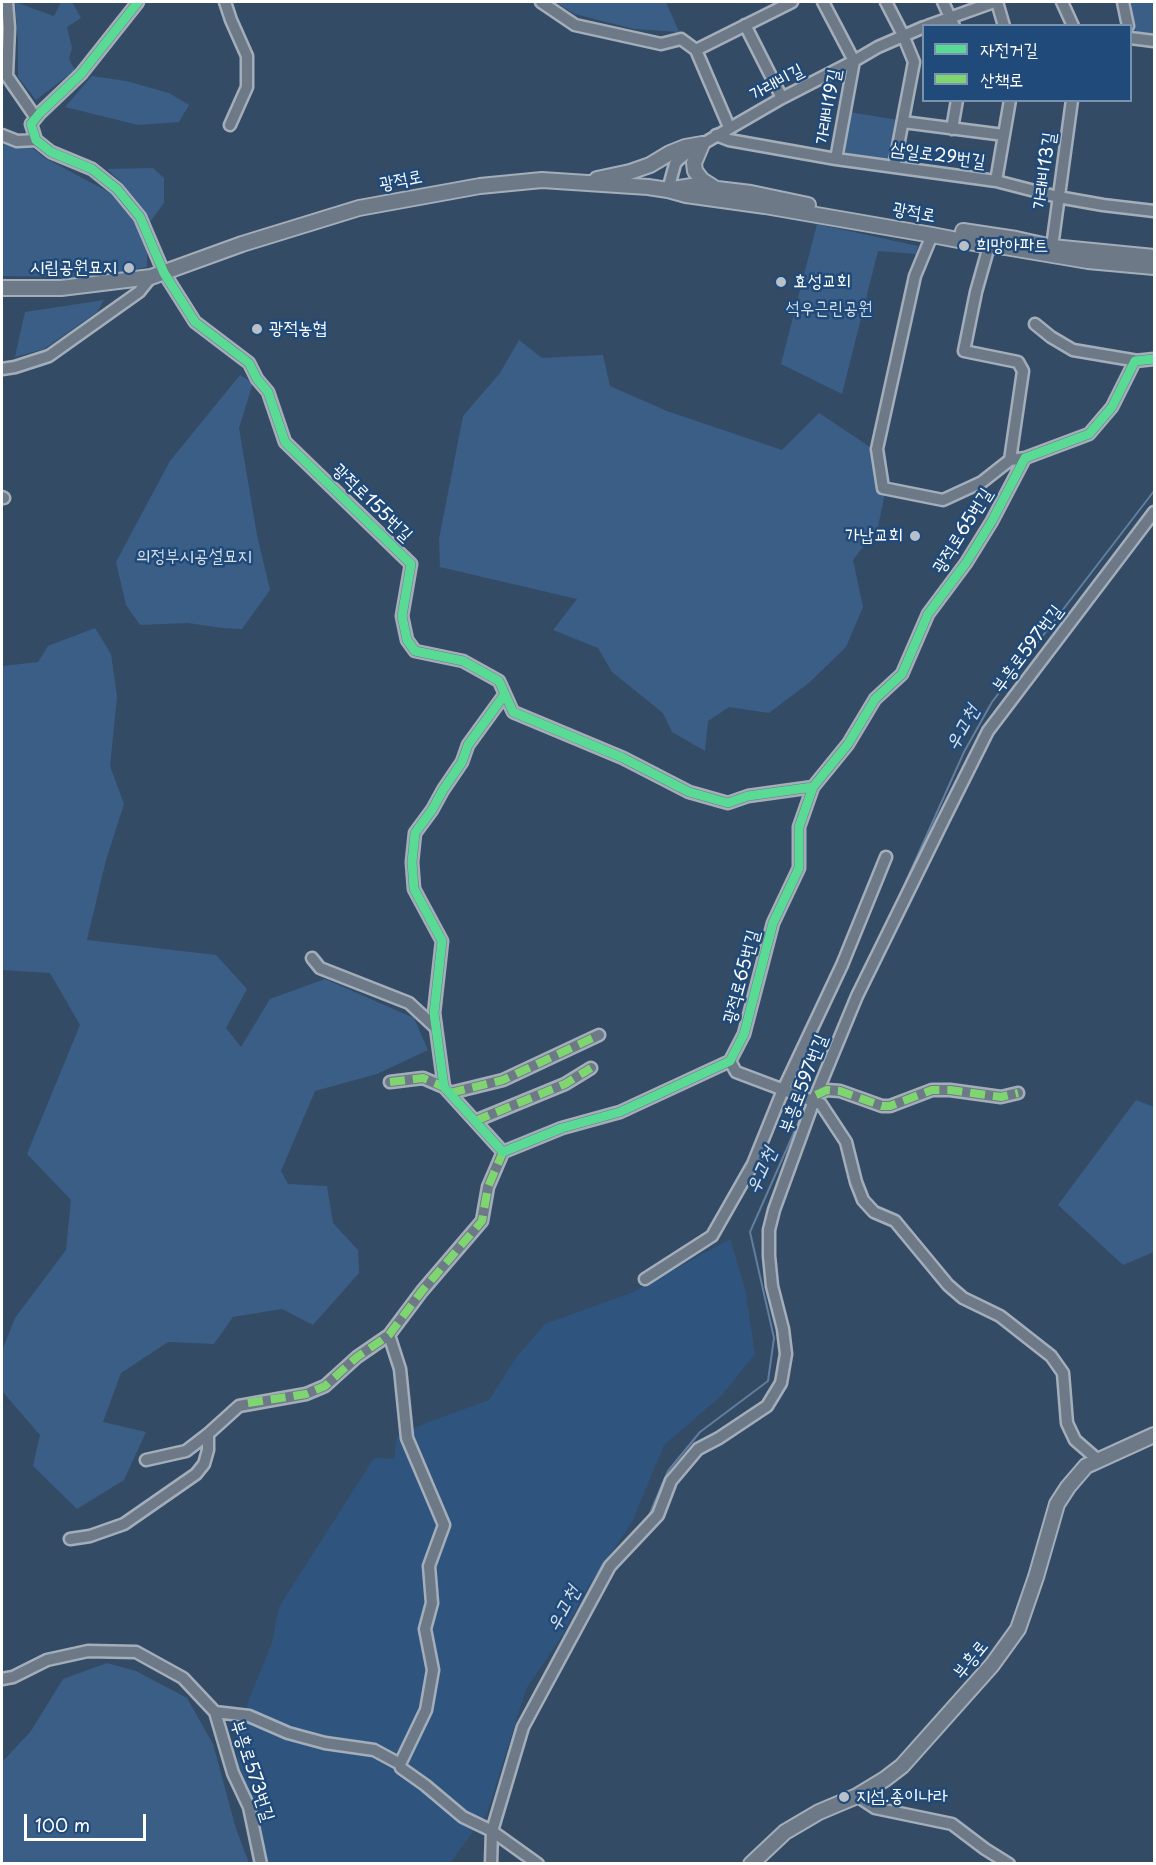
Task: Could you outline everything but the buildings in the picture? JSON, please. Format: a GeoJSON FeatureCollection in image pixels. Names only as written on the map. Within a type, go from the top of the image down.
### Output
{"type":"FeatureCollection","features":[{"type":"Feature","properties":{"kind":"main road"},"geometry":{"type":"LineString","coordinates":[[583,182],[630,172],[650,165],[685,147],[702,144]]}},
{"type":"Feature","properties":{"kind":"main road"},"geometry":{"type":"LineString","coordinates":[[702,144],[694,163],[695,171],[702,180],[717,189]]}},
{"type":"Feature","properties":{"kind":"main road","name":"광적로"},"geometry":{"type":"LineString","coordinates":[[2,288],[61,288],[158,275],[242,244],[359,208],[480,186],[542,180],[668,190],[989,246],[1088,261],[1155,267]]}},
{"type":"Feature","properties":{"kind":"main road","name":"광적로"},"geometry":{"type":"LineString","coordinates":[[668,190],[692,186],[751,193],[1052,247],[1155,257]]}},
{"type":"Feature","properties":{"kind":"main road","name":"부흥로"},"geometry":{"type":"LineString","coordinates":[[751,1863],[786,1832],[819,1812],[856,1796],[902,1766],[992,1665],[1018,1629],[1057,1504],[1068,1487],[1086,1466],[1155,1435]]}},
{"type":"Feature","properties":{"kind":"street"},"geometry":{"type":"LineString","coordinates":[[7,2],[9,28],[7,76],[36,118]]}},
{"type":"Feature","properties":{"kind":"street"},"geometry":{"type":"LineString","coordinates":[[138,2],[81,74],[31,124],[36,140],[51,152],[92,169],[117,189],[140,217],[158,275]]}},
{"type":"Feature","properties":{"kind":"street"},"geometry":{"type":"LineString","coordinates":[[225,2],[247,56],[247,87],[230,125]]}},
{"type":"Feature","properties":{"kind":"street"},"geometry":{"type":"LineString","coordinates":[[541,2],[575,25],[661,44],[681,39],[696,50],[729,127]]}},
{"type":"Feature","properties":{"kind":"street"},"geometry":{"type":"LineString","coordinates":[[696,50],[792,2]]}},
{"type":"Feature","properties":{"kind":"street"},"geometry":{"type":"LineString","coordinates":[[823,2],[854,62]]}},
{"type":"Feature","properties":{"kind":"street"},"geometry":{"type":"LineString","coordinates":[[886,2],[914,62],[894,167]]}},
{"type":"Feature","properties":{"kind":"street"},"geometry":{"type":"LineString","coordinates":[[943,2],[952,21]]}},
{"type":"Feature","properties":{"kind":"street"},"geometry":{"type":"LineString","coordinates":[[995,2],[1003,24]]}},
{"type":"Feature","properties":{"kind":"street","name":"가래비길"},"geometry":{"type":"LineString","coordinates":[[936,24],[952,21],[995,2]]}},
{"type":"Feature","properties":{"kind":"street"},"geometry":{"type":"LineString","coordinates":[[1062,2],[1071,24]]}},
{"type":"Feature","properties":{"kind":"street"},"geometry":{"type":"LineString","coordinates":[[1124,2],[1128,24]]}},
{"type":"Feature","properties":{"kind":"street"},"geometry":{"type":"LineString","coordinates":[[745,26],[782,98]]}},
{"type":"Feature","properties":{"kind":"street","name":"가래비길"},"geometry":{"type":"LineString","coordinates":[[668,190],[678,160],[716,135],[782,98],[903,35],[922,28]]}},
{"type":"Feature","properties":{"kind":"street"},"geometry":{"type":"LineString","coordinates":[[1132,38],[1155,41]]}},
{"type":"Feature","properties":{"kind":"street","name":"가래비19길"},"geometry":{"type":"LineString","coordinates":[[836,159],[854,62]]}},
{"type":"Feature","properties":{"kind":"street"},"geometry":{"type":"LineString","coordinates":[[952,129],[957,102]]}},
{"type":"Feature","properties":{"kind":"street"},"geometry":{"type":"LineString","coordinates":[[996,181],[1011,102]]}},
{"type":"Feature","properties":{"kind":"street","name":"가래비13길"},"geometry":{"type":"LineString","coordinates":[[1052,247],[1072,102]]}},
{"type":"Feature","properties":{"kind":"street"},"geometry":{"type":"LineString","coordinates":[[903,122],[1004,135]]}},
{"type":"Feature","properties":{"kind":"street"},"geometry":{"type":"LineString","coordinates":[[2,135],[17,141],[36,140]]}},
{"type":"Feature","properties":{"kind":"street","name":"삼일로29번길"},"geometry":{"type":"LineString","coordinates":[[716,135],[729,140],[836,159],[996,181],[1103,205],[1155,211]]}},
{"type":"Feature","properties":{"kind":"street"},"geometry":{"type":"LineString","coordinates":[[932,235],[915,276],[877,449],[883,488],[943,500],[982,482],[1010,460],[1025,458],[1089,434],[1112,407],[1138,361]]}},
{"type":"Feature","properties":{"kind":"street"},"geometry":{"type":"LineString","coordinates":[[989,246],[976,292],[964,351],[1018,362],[1023,371],[1010,460]]}},
{"type":"Feature","properties":{"kind":"street","name":"광적로"},"geometry":{"type":"LineString","coordinates":[[2,369],[49,357],[139,292],[158,275]]}},
{"type":"Feature","properties":{"kind":"street","name":"광적로155번길"},"geometry":{"type":"LineString","coordinates":[[158,275],[195,322],[249,363],[257,379],[268,392],[285,441],[411,564],[402,616],[407,640],[415,651],[463,661],[499,681],[513,712],[623,758],[689,792],[729,803],[748,796],[813,787]]}},
{"type":"Feature","properties":{"kind":"street"},"geometry":{"type":"LineString","coordinates":[[1035,324],[1073,350],[1138,361],[1155,359]]}},
{"type":"Feature","properties":{"kind":"street","name":"광적로65번길"},"geometry":{"type":"LineString","coordinates":[[730,1061],[744,1034],[773,923],[799,868],[799,827],[813,787],[848,744],[875,699],[902,674],[928,614],[966,563],[992,521],[1025,458]]}},
{"type":"Feature","properties":{"kind":"street","name":"부흥로597번길"},"geometry":{"type":"LineString","coordinates":[[491,1863],[492,1831],[523,1727],[610,1566],[658,1515],[671,1481],[698,1449],[767,1406],[781,1383],[786,1354],[783,1329],[772,1286],[769,1230],[813,1099],[857,996],[988,730],[1155,512]]}},
{"type":"Feature","properties":{"kind":"street"},"geometry":{"type":"LineString","coordinates":[[447,1090],[434,1013],[442,941],[414,889],[412,861],[415,833],[462,762],[468,745],[505,694]]}},
{"type":"Feature","properties":{"kind":"street"},"geometry":{"type":"LineString","coordinates":[[645,1279],[712,1236],[753,1164],[784,1090],[842,965],[886,857]]}},
{"type":"Feature","properties":{"kind":"street"},"geometry":{"type":"LineString","coordinates":[[312,958],[320,968],[409,1003],[436,1028]]}},
{"type":"Feature","properties":{"kind":"street"},"geometry":{"type":"LineString","coordinates":[[447,1090],[503,1080],[599,1035]]}},
{"type":"Feature","properties":{"kind":"street"},"geometry":{"type":"LineString","coordinates":[[146,1460],[186,1452],[239,1406],[306,1394],[325,1386],[357,1357],[389,1335],[422,1291],[482,1221],[488,1187],[502,1152],[562,1128],[620,1112],[730,1061],[736,1071],[813,1099],[820,1104],[846,1142],[863,1200],[874,1212],[895,1221],[932,1267],[963,1298],[1000,1316],[1051,1356],[1063,1373],[1067,1423],[1075,1440],[1098,1460]]}},
{"type":"Feature","properties":{"kind":"street"},"geometry":{"type":"LineString","coordinates":[[475,1121],[565,1084],[591,1068]]}},
{"type":"Feature","properties":{"kind":"street"},"geometry":{"type":"LineString","coordinates":[[390,1082],[423,1078],[447,1090],[502,1152]]}},
{"type":"Feature","properties":{"kind":"street"},"geometry":{"type":"LineString","coordinates":[[813,1099],[827,1090],[840,1091],[882,1106],[890,1106],[932,1090],[950,1090],[1001,1097],[1018,1093]]}},
{"type":"Feature","properties":{"kind":"street"},"geometry":{"type":"LineString","coordinates":[[389,1335],[400,1369],[407,1438],[444,1525],[429,1566],[432,1603],[425,1629],[433,1670],[426,1710],[400,1764]]}},
{"type":"Feature","properties":{"kind":"street"},"geometry":{"type":"LineString","coordinates":[[70,1539],[90,1536],[124,1524],[196,1474],[204,1464],[208,1450],[208,1434]]}},
{"type":"Feature","properties":{"kind":"street","name":"부흥로573번길"},"geometry":{"type":"LineString","coordinates":[[2,1679],[13,1677],[47,1660],[88,1651],[136,1652],[183,1678],[215,1712],[233,1773],[249,1807],[261,1863]]}},
{"type":"Feature","properties":{"kind":"street"},"geometry":{"type":"LineString","coordinates":[[215,1712],[249,1716],[288,1733],[325,1743],[374,1750],[400,1764],[401,1768],[463,1817],[481,1824],[538,1863]]}},
{"type":"Feature","properties":{"kind":"street"},"geometry":{"type":"LineString","coordinates":[[856,1796],[875,1808],[952,1824],[985,1849],[1009,1863]]}},
{"type":"Feature","properties":{"kind":"shaded area"},"geometry":{"type":"Polygon","coordinates":[[[730,1239],[745,1289],[755,1354],[722,1395],[664,1445],[632,1522],[587,1588],[562,1636],[526,1689],[487,1813],[450,1863],[265,1863],[237,1766],[239,1739],[248,1702],[272,1643],[279,1607],[374,1458],[394,1459],[397,1437],[421,1425],[489,1400],[516,1358],[545,1324],[633,1292],[730,1239]]]}},
{"type":"Feature","properties":{"kind":"green space"},"geometry":{"type":"Polygon","coordinates":[[[15,2],[54,16],[61,2],[72,2],[81,18],[67,27],[72,48],[69,59],[75,70],[36,100],[18,77],[15,2]]]}},
{"type":"Feature","properties":{"kind":"green space"},"geometry":{"type":"Polygon","coordinates":[[[555,2],[666,2],[679,32],[634,29],[575,14],[555,2]]]}},
{"type":"Feature","properties":{"kind":"green space"},"geometry":{"type":"Polygon","coordinates":[[[1131,2],[1154,2],[1154,34],[1136,33],[1131,2]]]}},
{"type":"Feature","properties":{"kind":"green space"},"geometry":{"type":"Polygon","coordinates":[[[92,76],[126,81],[169,93],[189,105],[179,122],[138,125],[65,107],[92,76]]]}},
{"type":"Feature","properties":{"kind":"green space"},"geometry":{"type":"Polygon","coordinates":[[[849,112],[898,120],[890,160],[842,154],[849,112]]]}},
{"type":"Feature","properties":{"kind":"green space"},"geometry":{"type":"Polygon","coordinates":[[[2,144],[31,147],[45,158],[116,196],[138,226],[147,251],[147,267],[93,277],[2,276],[2,144]]]}},
{"type":"Feature","properties":{"kind":"green space"},"geometry":{"type":"Polygon","coordinates":[[[153,168],[164,178],[164,203],[150,222],[122,183],[107,169],[153,168]]]}},
{"type":"Feature","properties":{"kind":"green space","name":"석우근린공원"},"geometry":{"type":"Polygon","coordinates":[[[817,224],[918,246],[916,254],[878,251],[842,394],[781,364],[817,224]]]}},
{"type":"Feature","properties":{"kind":"green space"},"geometry":{"type":"Polygon","coordinates":[[[104,300],[97,312],[44,349],[15,357],[25,312],[104,300]]]}},
{"type":"Feature","properties":{"kind":"green space"},"geometry":{"type":"Polygon","coordinates":[[[519,340],[542,358],[603,355],[610,386],[667,411],[782,450],[819,413],[870,447],[885,493],[878,527],[853,560],[863,607],[846,647],[810,682],[769,713],[729,707],[708,721],[705,751],[672,732],[663,713],[612,672],[598,648],[553,630],[577,599],[440,567],[439,539],[463,416],[500,373],[519,340]]]}},
{"type":"Feature","properties":{"kind":"green space","name":"의정부시공설묘지"},"geometry":{"type":"Polygon","coordinates":[[[240,375],[253,383],[239,428],[257,535],[270,590],[242,629],[188,623],[140,625],[126,605],[116,562],[170,461],[240,375]]]}},
{"type":"Feature","properties":{"kind":"green space"},"geometry":{"type":"Polygon","coordinates":[[[95,628],[111,654],[117,697],[110,766],[124,804],[106,860],[87,940],[216,955],[247,989],[226,1028],[241,1047],[270,999],[325,979],[414,1018],[428,1050],[377,1074],[315,1091],[281,1171],[288,1184],[327,1186],[333,1223],[358,1250],[359,1273],[313,1325],[282,1309],[233,1317],[214,1344],[168,1342],[121,1373],[103,1422],[146,1432],[124,1480],[77,1509],[33,1466],[40,1435],[2,1391],[2,1351],[15,1318],[66,1250],[71,1200],[27,1154],[80,1025],[50,973],[2,970],[2,666],[38,662],[48,646],[95,628]]]}},
{"type":"Feature","properties":{"kind":"green space"},"geometry":{"type":"Polygon","coordinates":[[[1136,1100],[1154,1107],[1154,1252],[1123,1265],[1058,1205],[1136,1100]]]}},
{"type":"Feature","properties":{"kind":"green space"},"geometry":{"type":"Polygon","coordinates":[[[107,1663],[136,1671],[187,1698],[213,1744],[236,1829],[249,1863],[2,1863],[2,1759],[4,1760],[31,1731],[63,1679],[107,1663]]]}},
{"type":"Feature","properties":{"kind":"waterway","name":"우고천"},"geometry":{"type":"LineString","coordinates":[[890,917],[964,752],[992,702],[1154,491]]}},
{"type":"Feature","properties":{"kind":"waterway","name":"우고천"},"geometry":{"type":"LineString","coordinates":[[648,1518],[668,1471],[700,1432],[768,1381],[774,1338],[750,1232],[807,1103]]}},
{"type":"Feature","properties":{"kind":"waterway","name":"우고천"},"geometry":{"type":"LineString","coordinates":[[500,1785],[516,1727],[603,1564],[628,1539]]}},
{"type":"Feature","properties":{"kind":"waterway","name":"우고천"},"geometry":{"type":"LineString","coordinates":[[485,1864],[487,1833]]}},
{"type":"Feature","properties":{"kind":"marked path"},"geometry":{"type":"LineString","coordinates":[[450,1093],[503,1080],[599,1035]]}},
{"type":"Feature","properties":{"kind":"marked path"},"geometry":{"type":"LineString","coordinates":[[475,1121],[565,1084],[591,1068]]}},
{"type":"Feature","properties":{"kind":"marked path"},"geometry":{"type":"LineString","coordinates":[[390,1082],[423,1078],[444,1087]]}},
{"type":"Feature","properties":{"kind":"marked path"},"geometry":{"type":"LineString","coordinates":[[816,1095],[827,1090],[840,1091],[882,1106],[890,1106],[932,1090],[950,1090],[1001,1097],[1018,1093]]}},
{"type":"Feature","properties":{"kind":"marked path"},"geometry":{"type":"LineString","coordinates":[[248,1403],[306,1394],[325,1386],[357,1357],[389,1335],[422,1291],[482,1221],[488,1187],[503,1152]]}},
{"type":"Feature","properties":{"kind":"cycle path"},"geometry":{"type":"LineString","coordinates":[[138,2],[81,74],[31,124],[36,140],[51,152],[92,169],[117,189],[140,217],[164,273],[195,322],[249,363],[257,379],[268,392],[285,442],[411,564],[402,616],[407,640],[415,651],[463,661],[499,681],[513,712],[623,758],[689,792],[728,803],[748,796],[813,787]]}},
{"type":"Feature","properties":{"kind":"cycle path"},"geometry":{"type":"LineString","coordinates":[[505,694],[468,745],[462,762],[415,833],[412,862],[414,889],[442,941],[434,1013],[444,1087],[503,1152],[562,1128],[620,1112],[730,1061],[744,1034],[773,923],[799,868],[799,827],[813,787],[848,744],[875,699],[902,674],[928,614],[966,563],[992,521],[1025,458],[1089,434],[1112,407],[1135,361],[1154,359]]}},
{"type":"Feature","properties":{"kind":"place","name":"희망아파트"},"geometry":{"type":"Point","coordinates":[964,246]}},
{"type":"Feature","properties":{"kind":"place","name":"시립공원묘지"},"geometry":{"type":"Point","coordinates":[129,268]}},
{"type":"Feature","properties":{"kind":"place","name":"효성교회"},"geometry":{"type":"Point","coordinates":[781,282]}},
{"type":"Feature","properties":{"kind":"place","name":"광적농협"},"geometry":{"type":"Point","coordinates":[257,329]}},
{"type":"Feature","properties":{"kind":"place","name":"가납교회"},"geometry":{"type":"Point","coordinates":[915,536]}},
{"type":"Feature","properties":{"kind":"place","name":"지섬.종이나라"},"geometry":{"type":"Point","coordinates":[844,1797]}}]}
